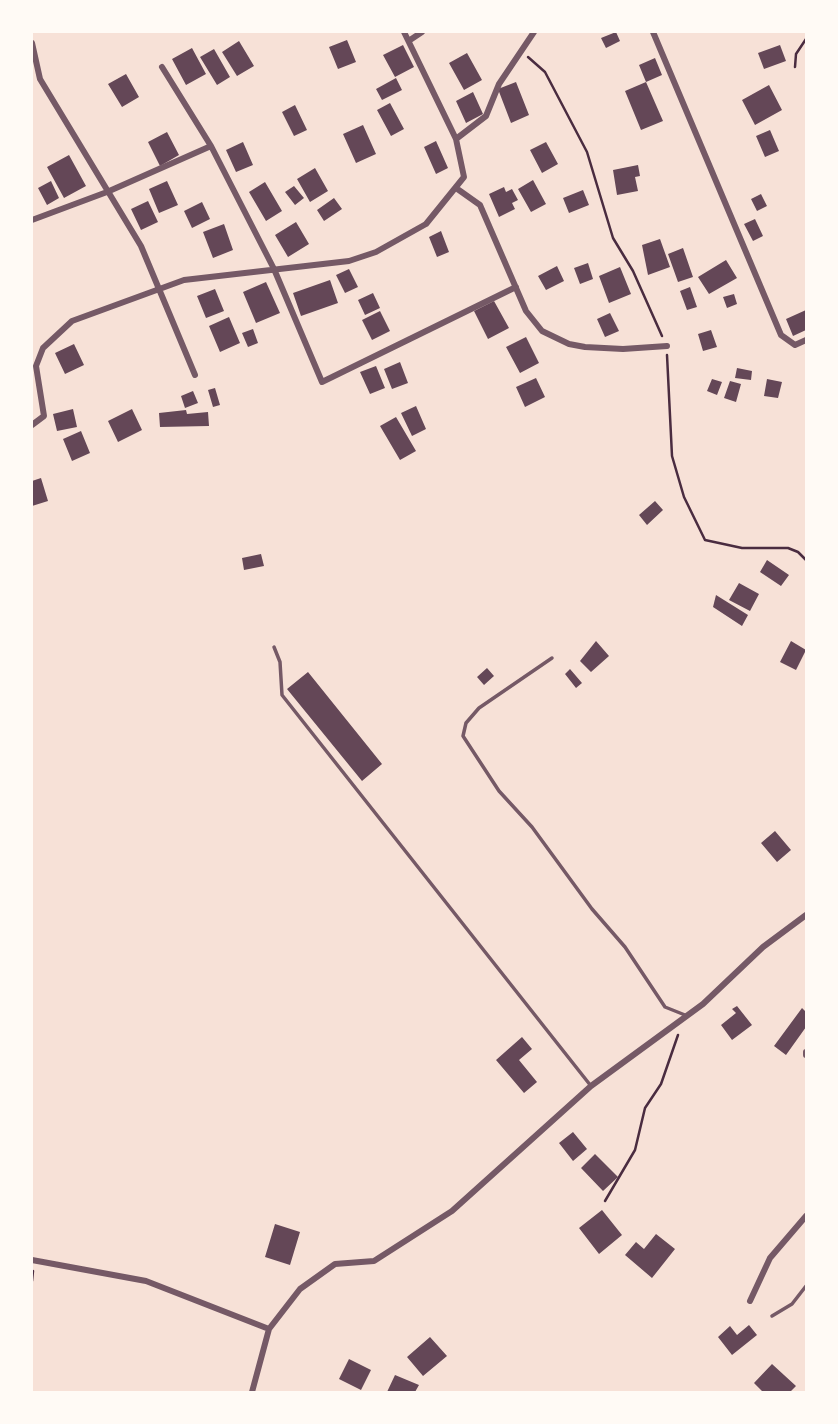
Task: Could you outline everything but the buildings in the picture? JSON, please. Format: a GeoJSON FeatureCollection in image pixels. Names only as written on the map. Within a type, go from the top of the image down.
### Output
{"type":"FeatureCollection","features":[{"type":"Feature","properties":{"kind":"street"},"geometry":{"type":"LineString","coordinates":[[32,425],[44,416],[36,366],[43,348],[72,321],[184,280],[217,274],[349,261],[376,252],[426,223],[464,177],[456,139],[404,32]]}},
{"type":"Feature","properties":{"kind":"street"},"geometry":{"type":"LineString","coordinates":[[410,40],[422,32]]}},
{"type":"Feature","properties":{"kind":"street"},"geometry":{"type":"LineString","coordinates":[[456,139],[486,116],[499,84],[534,32]]}},
{"type":"Feature","properties":{"kind":"street"},"geometry":{"type":"LineString","coordinates":[[653,32],[781,335],[795,345],[807,340]]}},
{"type":"Feature","properties":{"kind":"street"},"geometry":{"type":"LineString","coordinates":[[32,43],[40,79],[141,246],[195,375]]}},
{"type":"Feature","properties":{"kind":"street"},"geometry":{"type":"LineString","coordinates":[[162,67],[211,146],[274,269],[322,382],[516,287]]}},
{"type":"Feature","properties":{"kind":"street"},"geometry":{"type":"LineString","coordinates":[[32,220],[107,192],[211,146]]}},
{"type":"Feature","properties":{"kind":"street"},"geometry":{"type":"LineString","coordinates":[[456,188],[480,205],[531,320],[554,338],[601,348],[667,346]]}},
{"type":"Feature","properties":{"kind":"street"},"geometry":{"type":"LineString","coordinates":[[252,1392],[269,1329],[300,1290],[335,1264],[374,1261],[452,1211],[591,1086],[720,990],[763,947],[807,915]]}},
{"type":"Feature","properties":{"kind":"street"},"geometry":{"type":"LineString","coordinates":[[750,1301],[770,1258],[807,1216]]}},
{"type":"Feature","properties":{"kind":"street"},"geometry":{"type":"LineString","coordinates":[[32,1260],[146,1281],[269,1329]]}},
{"type":"Feature","properties":{"kind":"lane"},"geometry":{"type":"LineString","coordinates":[[274,647],[280,662],[282,695],[591,1086]]}},
{"type":"Feature","properties":{"kind":"lane"},"geometry":{"type":"LineString","coordinates":[[552,658],[479,708],[466,723],[463,736],[499,792],[532,827],[592,909],[625,947],[665,1007],[685,1015]]}},
{"type":"Feature","properties":{"kind":"lane"},"geometry":{"type":"LineString","coordinates":[[772,1316],[792,1304],[807,1286]]}},
{"type":"Feature","properties":{"kind":"path"},"geometry":{"type":"LineString","coordinates":[[795,67],[796,54],[807,39]]}},
{"type":"Feature","properties":{"kind":"path"},"geometry":{"type":"LineString","coordinates":[[521,51],[545,72],[587,152],[613,238],[633,271],[667,346],[672,456],[684,497],[705,540],[742,548],[788,548],[807,560]]}},
{"type":"Feature","properties":{"kind":"path"},"geometry":{"type":"LineString","coordinates":[[605,1201],[635,1150],[645,1108],[661,1084],[676,1044],[677,1021]]}}]}
